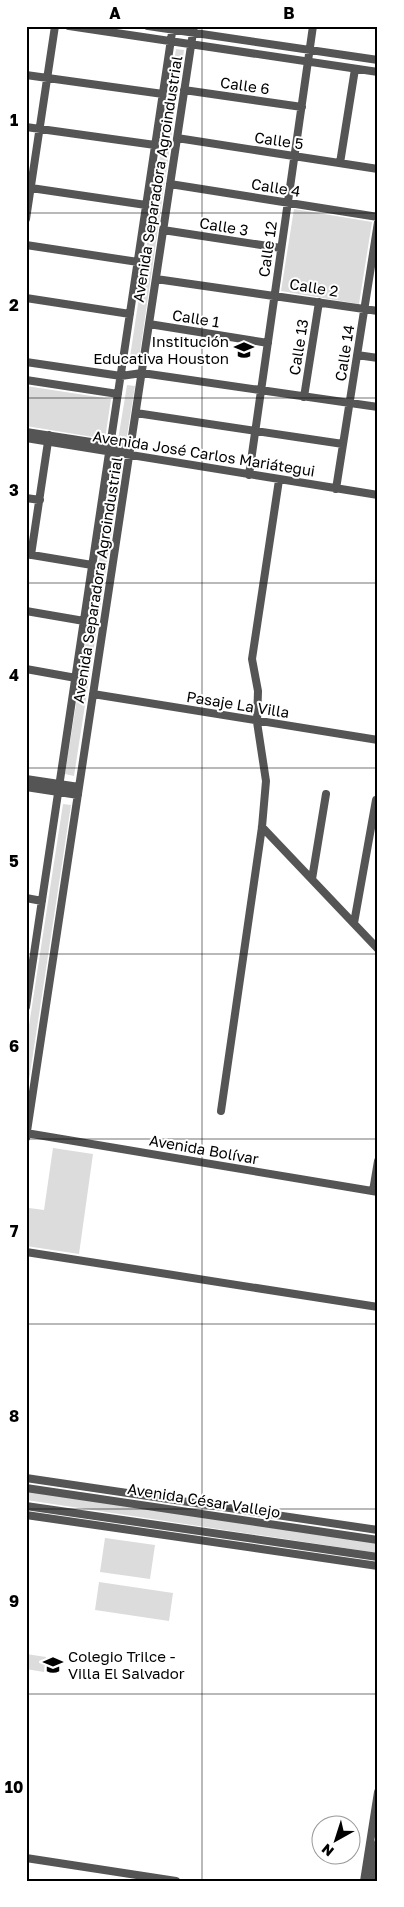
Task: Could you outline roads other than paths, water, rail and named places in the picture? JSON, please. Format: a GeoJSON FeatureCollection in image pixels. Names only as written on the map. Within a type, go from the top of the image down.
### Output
{"type":"FeatureCollection","features":[{"type":"Feature","properties":{"kind":"street"},"geometry":{"type":"LineString","coordinates":[[26,219],[55,26]]}},
{"type":"Feature","properties":{"kind":"street"},"geometry":{"type":"LineString","coordinates":[[69,26],[378,72]]}},
{"type":"Feature","properties":{"kind":"street"},"geometry":{"type":"LineString","coordinates":[[148,26],[194,29],[378,60]]}},
{"type":"Feature","properties":{"kind":"street","name":"Calle 12"},"geometry":{"type":"LineString","coordinates":[[249,475],[313,26]]}},
{"type":"Feature","properties":{"kind":"street","name":"Avenida Separadora Agroindustrial"},"geometry":{"type":"LineString","coordinates":[[26,1007],[30,955],[42,901],[173,28]]}},
{"type":"Feature","properties":{"kind":"street","name":"Avenida Separadora Agroindustrial"},"geometry":{"type":"LineString","coordinates":[[26,1134],[194,29]]}},
{"type":"Feature","properties":{"kind":"street"},"geometry":{"type":"LineString","coordinates":[[340,163],[355,69]]}},
{"type":"Feature","properties":{"kind":"street"},"geometry":{"type":"LineString","coordinates":[[26,75],[163,94]]}},
{"type":"Feature","properties":{"kind":"street","name":"Calle 6"},"geometry":{"type":"LineString","coordinates":[[184,90],[302,108]]}},
{"type":"Feature","properties":{"kind":"street"},"geometry":{"type":"LineString","coordinates":[[26,127],[155,145]]}},
{"type":"Feature","properties":{"kind":"street","name":"Calle 5"},"geometry":{"type":"LineString","coordinates":[[177,138],[378,169]]}},
{"type":"Feature","properties":{"kind":"street","name":"Calle 4"},"geometry":{"type":"LineString","coordinates":[[170,184],[378,217]]}},
{"type":"Feature","properties":{"kind":"street"},"geometry":{"type":"LineString","coordinates":[[31,188],[146,205]]}},
{"type":"Feature","properties":{"kind":"street","name":"Calle 14"},"geometry":{"type":"LineString","coordinates":[[336,489],[364,309],[375,263],[378,222]]}},
{"type":"Feature","properties":{"kind":"street","name":"Calle 3"},"geometry":{"type":"LineString","coordinates":[[163,230],[281,248]]}},
{"type":"Feature","properties":{"kind":"street"},"geometry":{"type":"LineString","coordinates":[[26,245],[138,262]]}},
{"type":"Feature","properties":{"kind":"street","name":"Calle 2"},"geometry":{"type":"LineString","coordinates":[[156,279],[378,311]]}},
{"type":"Feature","properties":{"kind":"street"},"geometry":{"type":"LineString","coordinates":[[26,298],[130,314]]}},
{"type":"Feature","properties":{"kind":"street","name":"Calle 13"},"geometry":{"type":"LineString","coordinates":[[304,397],[319,302]]}},
{"type":"Feature","properties":{"kind":"street","name":"Calle 1"},"geometry":{"type":"LineString","coordinates":[[149,324],[268,343]]}},
{"type":"Feature","properties":{"kind":"street"},"geometry":{"type":"LineString","coordinates":[[357,355],[378,358]]}},
{"type":"Feature","properties":{"kind":"street"},"geometry":{"type":"LineString","coordinates":[[26,362],[121,376],[142,373],[378,407]]}},
{"type":"Feature","properties":{"kind":"street"},"geometry":{"type":"LineString","coordinates":[[26,380],[118,394]]}},
{"type":"Feature","properties":{"kind":"street"},"geometry":{"type":"LineString","coordinates":[[136,414],[343,444]]}},
{"type":"Feature","properties":{"kind":"street","name":"Avenida José Carlos Mariátegui"},"geometry":{"type":"LineString","coordinates":[[26,432],[49,438],[249,475],[378,495]]}},
{"type":"Feature","properties":{"kind":"street","name":"Avenida José Carlos Mariátegui"},"geometry":{"type":"LineString","coordinates":[[26,438],[49,438]]}},
{"type":"Feature","properties":{"kind":"street"},"geometry":{"type":"LineString","coordinates":[[49,438],[40,500],[29,554],[92,565]]}},
{"type":"Feature","properties":{"kind":"street"},"geometry":{"type":"LineString","coordinates":[[221,1111],[262,827],[266,781],[257,722],[258,691],[252,659],[279,480]]}},
{"type":"Feature","properties":{"kind":"street"},"geometry":{"type":"LineString","coordinates":[[26,498],[40,500]]}},
{"type":"Feature","properties":{"kind":"street"},"geometry":{"type":"LineString","coordinates":[[26,611],[84,621]]}},
{"type":"Feature","properties":{"kind":"street"},"geometry":{"type":"LineString","coordinates":[[26,669],[76,678]]}},
{"type":"Feature","properties":{"kind":"street","name":"Pasaje La Villa"},"geometry":{"type":"LineString","coordinates":[[93,694],[257,722],[378,740]]}},
{"type":"Feature","properties":{"kind":"street"},"geometry":{"type":"LineString","coordinates":[[26,779],[79,791]]}},
{"type":"Feature","properties":{"kind":"street"},"geometry":{"type":"LineString","coordinates":[[26,787],[59,788]]}},
{"type":"Feature","properties":{"kind":"street"},"geometry":{"type":"LineString","coordinates":[[312,879],[326,794]]}},
{"type":"Feature","properties":{"kind":"street"},"geometry":{"type":"LineString","coordinates":[[354,923],[376,800]]}},
{"type":"Feature","properties":{"kind":"street"},"geometry":{"type":"LineString","coordinates":[[262,827],[378,949]]}},
{"type":"Feature","properties":{"kind":"street"},"geometry":{"type":"LineString","coordinates":[[26,898],[42,901]]}},
{"type":"Feature","properties":{"kind":"street","name":"Avenida Bolívar"},"geometry":{"type":"LineString","coordinates":[[26,1134],[376,1191]]}},
{"type":"Feature","properties":{"kind":"street"},"geometry":{"type":"LineString","coordinates":[[376,1191],[378,1161]]}},
{"type":"Feature","properties":{"kind":"street"},"geometry":{"type":"LineString","coordinates":[[26,1252],[378,1307]]}},
{"type":"Feature","properties":{"kind":"street","name":"Avenida César Vallejo"},"geometry":{"type":"LineString","coordinates":[[26,1478],[378,1530]]}},
{"type":"Feature","properties":{"kind":"street","name":"Avenida César Vallejo"},"geometry":{"type":"LineString","coordinates":[[26,1488],[378,1540]]}},
{"type":"Feature","properties":{"kind":"street","name":"Avenida César Vallejo"},"geometry":{"type":"LineString","coordinates":[[26,1506],[378,1557]]}},
{"type":"Feature","properties":{"kind":"street"},"geometry":{"type":"LineString","coordinates":[[26,1515],[378,1566]]}},
{"type":"Feature","properties":{"kind":"street"},"geometry":{"type":"LineString","coordinates":[[372,1881],[372,1857],[378,1792]]}},
{"type":"Feature","properties":{"kind":"street"},"geometry":{"type":"LineString","coordinates":[[364,1881],[378,1843]]}},
{"type":"Feature","properties":{"kind":"street"},"geometry":{"type":"LineString","coordinates":[[26,1858],[176,1881]]}},
{"type":"Feature","properties":{"kind":"place","name":"Institución Educativa Houston"},"geometry":{"type":"Point","coordinates":[244,350]}},
{"type":"Feature","properties":{"kind":"place","name":"Colegio Trilce - Villa El Salvador"},"geometry":{"type":"Point","coordinates":[53,1665]}}]}
